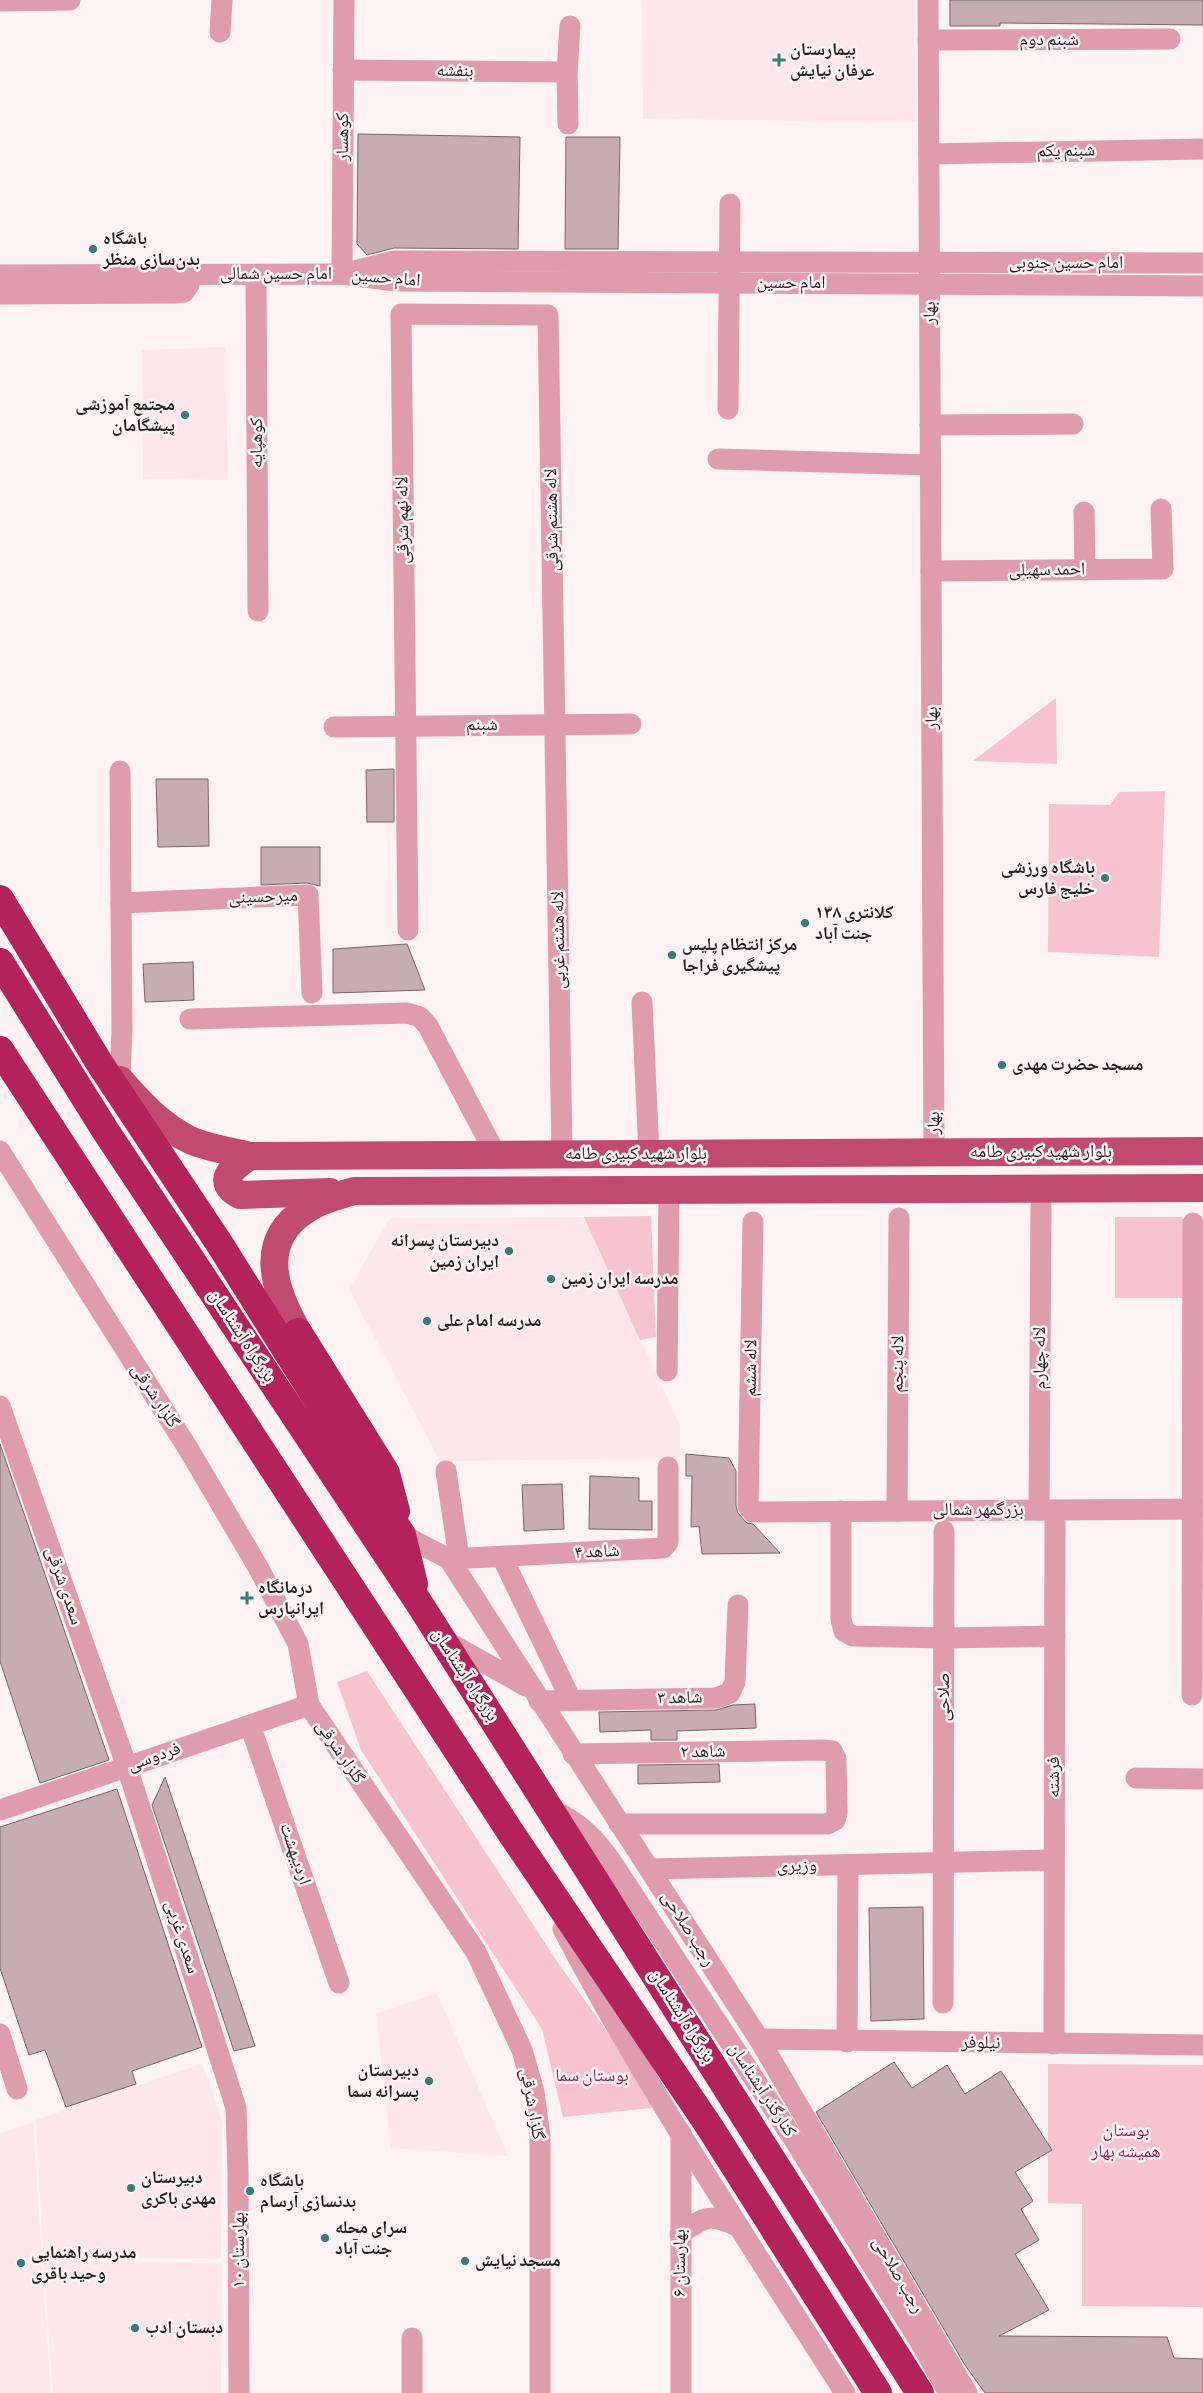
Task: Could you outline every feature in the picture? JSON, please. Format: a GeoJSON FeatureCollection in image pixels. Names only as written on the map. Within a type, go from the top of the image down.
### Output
{"type":"FeatureCollection","features":[{"type":"Feature","properties":{"kind":"highway"},"geometry":{"type":"LineString","coordinates":[[0,899],[402,1535]]}},
{"type":"Feature","properties":{"kind":"highway","name":"بزرگراه آبشناسان"},"geometry":{"type":"LineString","coordinates":[[0,962],[105,1130],[419,1603],[920,2393]]}},
{"type":"Feature","properties":{"kind":"highway"},"geometry":{"type":"LineString","coordinates":[[0,1050],[514,1836],[709,2126],[878,2393]]}},
{"type":"Feature","properties":{"kind":"highway"},"geometry":{"type":"LineString","coordinates":[[298,1332],[386,1473],[419,1603]]}},
{"type":"Feature","properties":{"kind":"main road","name":"بلوار شهید کبیری طامه"},"geometry":{"type":"LineString","coordinates":[[110,1072],[171,1130],[192,1141],[250,1156],[1203,1151]]}},
{"type":"Feature","properties":{"kind":"main road"},"geometry":{"type":"LineString","coordinates":[[250,1156],[231,1168],[228,1174],[229,1186],[232,1192],[240,1195],[354,1191]]}},
{"type":"Feature","properties":{"kind":"main road","name":"بلوار شهید کبیری طامه"},"geometry":{"type":"LineString","coordinates":[[298,1332],[281,1299],[276,1283],[274,1264],[276,1247],[281,1233],[292,1219],[308,1208],[324,1200],[354,1191],[1203,1188]]}},
{"type":"Feature","properties":{"kind":"street"},"geometry":{"type":"LineString","coordinates":[[0,1],[70,0]]}},
{"type":"Feature","properties":{"kind":"street"},"geometry":{"type":"LineString","coordinates":[[220,32],[222,0]]}},
{"type":"Feature","properties":{"kind":"street","name":"کوهسار"},"geometry":{"type":"LineString","coordinates":[[342,274],[344,0]]}},
{"type":"Feature","properties":{"kind":"street"},"geometry":{"type":"LineString","coordinates":[[928,0],[929,262]]}},
{"type":"Feature","properties":{"kind":"street"},"geometry":{"type":"LineString","coordinates":[[568,124],[567,72],[570,26]]}},
{"type":"Feature","properties":{"kind":"street","name":"شبنم دوم"},"geometry":{"type":"LineString","coordinates":[[928,40],[1170,39]]}},
{"type":"Feature","properties":{"kind":"street","name":"بنفشه"},"geometry":{"type":"LineString","coordinates":[[343,70],[567,72]]}},
{"type":"Feature","properties":{"kind":"street","name":"شبنم یکم"},"geometry":{"type":"LineString","coordinates":[[929,154],[1202,149]]}},
{"type":"Feature","properties":{"kind":"street"},"geometry":{"type":"LineString","coordinates":[[728,409],[731,283],[730,204]]}},
{"type":"Feature","properties":{"kind":"street","name":"امام حسین"},"geometry":{"type":"LineString","coordinates":[[342,274],[394,261],[929,262]]}},
{"type":"Feature","properties":{"kind":"street","name":"امام حسین جنوبی"},"geometry":{"type":"LineString","coordinates":[[929,262],[1203,263]]}},
{"type":"Feature","properties":{"kind":"street","name":"بهار"},"geometry":{"type":"LineString","coordinates":[[929,262],[934,1153]]}},
{"type":"Feature","properties":{"kind":"street","name":"کوهپایه"},"geometry":{"type":"LineString","coordinates":[[256,274],[258,611]]}},
{"type":"Feature","properties":{"kind":"street","name":"امام حسین"},"geometry":{"type":"LineString","coordinates":[[342,274],[395,281],[929,284]]}},
{"type":"Feature","properties":{"kind":"street","name":"امام حسین شمالی"},"geometry":{"type":"LineString","coordinates":[[0,276],[342,274]]}},
{"type":"Feature","properties":{"kind":"street"},"geometry":{"type":"LineString","coordinates":[[0,294],[184,292],[189,286],[187,277],[182,275]]}},
{"type":"Feature","properties":{"kind":"street","name":"امام حسین جنوبی"},"geometry":{"type":"LineString","coordinates":[[929,284],[1203,286]]}},
{"type":"Feature","properties":{"kind":"street","name":"لاله هشتم شرقی"},"geometry":{"type":"LineString","coordinates":[[401,314],[548,316],[556,725]]}},
{"type":"Feature","properties":{"kind":"street","name":"لاله نهم شرقی"},"geometry":{"type":"LineString","coordinates":[[401,314],[408,930]]}},
{"type":"Feature","properties":{"kind":"street"},"geometry":{"type":"LineString","coordinates":[[930,425],[1073,424]]}},
{"type":"Feature","properties":{"kind":"street"},"geometry":{"type":"LineString","coordinates":[[718,459],[930,464]]}},
{"type":"Feature","properties":{"kind":"street","name":"احمد سهیلی"},"geometry":{"type":"LineString","coordinates":[[931,571],[1162,569],[1161,508]]}},
{"type":"Feature","properties":{"kind":"street"},"geometry":{"type":"LineString","coordinates":[[1084,512],[1085,570]]}},
{"type":"Feature","properties":{"kind":"street","name":"شبنم"},"geometry":{"type":"LineString","coordinates":[[334,726],[631,724]]}},
{"type":"Feature","properties":{"kind":"street","name":"لاله هشتم غربی"},"geometry":{"type":"LineString","coordinates":[[556,725],[562,1155]]}},
{"type":"Feature","properties":{"kind":"street"},"geometry":{"type":"LineString","coordinates":[[110,1072],[122,1030],[120,771]]}},
{"type":"Feature","properties":{"kind":"street","name":"میرحسینی"},"geometry":{"type":"LineString","coordinates":[[122,903],[308,895],[312,993]]}},
{"type":"Feature","properties":{"kind":"street"},"geometry":{"type":"LineString","coordinates":[[642,1002],[649,1154]]}},
{"type":"Feature","properties":{"kind":"street"},"geometry":{"type":"LineString","coordinates":[[190,1019],[407,1013],[420,1017],[428,1026],[496,1155]]}},
{"type":"Feature","properties":{"kind":"street","name":"گلزار شرقی"},"geometry":{"type":"LineString","coordinates":[[0,1151],[189,1450],[258,1567],[298,1644],[309,1705],[476,1952],[522,2050],[534,2092],[540,2138],[540,2393]]}},
{"type":"Feature","properties":{"kind":"street"},"geometry":{"type":"LineString","coordinates":[[666,1371],[669,1190]]}},
{"type":"Feature","properties":{"kind":"street","name":"لاله چهارم"},"geometry":{"type":"LineString","coordinates":[[1041,1206],[1047,1510]]}},
{"type":"Feature","properties":{"kind":"street","name":"لاله پنجم"},"geometry":{"type":"LineString","coordinates":[[897,1511],[899,1218]]}},
{"type":"Feature","properties":{"kind":"street","name":"لاله ششم"},"geometry":{"type":"LineString","coordinates":[[753,1222],[748,1506],[753,1512]]}},
{"type":"Feature","properties":{"kind":"street"},"geometry":{"type":"LineString","coordinates":[[1192,1695],[1198,1509],[1193,1223]]}},
{"type":"Feature","properties":{"kind":"street","name":"سعدی شرقی"},"geometry":{"type":"LineString","coordinates":[[0,1406],[127,1767]]}},
{"type":"Feature","properties":{"kind":"street","name":"شاهد ۴"},"geometry":{"type":"LineString","coordinates":[[454,1559],[663,1548],[668,1542],[668,1467]]}},
{"type":"Feature","properties":{"kind":"street"},"geometry":{"type":"LineString","coordinates":[[358,1512],[454,1559],[446,1471]]}},
{"type":"Feature","properties":{"kind":"street","name":"بزرگمهر شمالی"},"geometry":{"type":"LineString","coordinates":[[753,1512],[1198,1509]]}},
{"type":"Feature","properties":{"kind":"street","name":"فرشته"},"geometry":{"type":"LineString","coordinates":[[1047,1510],[1055,1636],[1054,2044]]}},
{"type":"Feature","properties":{"kind":"street"},"geometry":{"type":"LineString","coordinates":[[841,1511],[841,1619],[844,1631],[853,1636],[944,1638],[1055,1636]]}},
{"type":"Feature","properties":{"kind":"street","name":"صلاحی"},"geometry":{"type":"LineString","coordinates":[[943,2003],[944,1531]]}},
{"type":"Feature","properties":{"kind":"street"},"geometry":{"type":"LineString","coordinates":[[502,1557],[571,1700]]}},
{"type":"Feature","properties":{"kind":"street","name":"رجب صلاحی"},"geometry":{"type":"LineString","coordinates":[[454,1559],[535,1695],[759,2039],[967,2393]]}},
{"type":"Feature","properties":{"kind":"street","name":"شاهد ۳"},"geometry":{"type":"LineString","coordinates":[[535,1695],[571,1700],[716,1698],[730,1692],[735,1682],[738,1605]]}},
{"type":"Feature","properties":{"kind":"street"},"geometry":{"type":"LineString","coordinates":[[442,1640],[535,1695]]}},
{"type":"Feature","properties":{"kind":"street","name":"فردوسی"},"geometry":{"type":"LineString","coordinates":[[0,1810],[309,1705]]}},
{"type":"Feature","properties":{"kind":"street","name":"اردیبهشت"},"geometry":{"type":"LineString","coordinates":[[250,1725],[340,1983]]}},
{"type":"Feature","properties":{"kind":"street","name":"شاهد ۲"},"geometry":{"type":"LineString","coordinates":[[574,1754],[832,1751],[836,1759],[837,1814],[835,1820],[827,1824],[619,1824]]}},
{"type":"Feature","properties":{"kind":"street","name":"سعدی غربی"},"geometry":{"type":"LineString","coordinates":[[127,1767],[236,2108]]}},
{"type":"Feature","properties":{"kind":"street"},"geometry":{"type":"LineString","coordinates":[[1136,1778],[1203,1779]]}},
{"type":"Feature","properties":{"kind":"street","name":"کنارگذر آبشناسان"},"geometry":{"type":"LineString","coordinates":[[550,1808],[573,1820],[591,1834],[609,1858],[793,2138],[922,2345],[949,2393]]}},
{"type":"Feature","properties":{"kind":"street"},"geometry":{"type":"LineString","coordinates":[[514,1836],[607,2012],[739,2227],[846,2393]]}},
{"type":"Feature","properties":{"kind":"street","name":"وزیری"},"geometry":{"type":"LineString","coordinates":[[650,1869],[1053,1860]]}},
{"type":"Feature","properties":{"kind":"street"},"geometry":{"type":"LineString","coordinates":[[847,2042],[848,1865]]}},
{"type":"Feature","properties":{"kind":"street"},"geometry":{"type":"LineString","coordinates":[[0,2034],[17,2089]]}},
{"type":"Feature","properties":{"kind":"street","name":"نیلوفر"},"geometry":{"type":"LineString","coordinates":[[759,2039],[847,2042],[1203,2045]]}},
{"type":"Feature","properties":{"kind":"street","name":"بهارستان ۱۰"},"geometry":{"type":"LineString","coordinates":[[236,2108],[239,2393]]}},
{"type":"Feature","properties":{"kind":"street","name":"بهارستان ۶"},"geometry":{"type":"LineString","coordinates":[[680,2393],[681,2134]]}},
{"type":"Feature","properties":{"kind":"street"},"geometry":{"type":"LineString","coordinates":[[680,2234],[705,2218],[716,2217],[739,2227]]}},
{"type":"Feature","properties":{"kind":"street"},"geometry":{"type":"LineString","coordinates":[[412,2338],[412,2393]]}},
{"type":"Feature","properties":{"kind":"shaded area","name":"بيمارستان عرفان نيايش"},"geometry":{"type":"Polygon","coordinates":[[[642,0],[915,0],[916,122],[643,119],[642,0]]]}},
{"type":"Feature","properties":{"kind":"shaded area","name":"مجتمع آموزشی پیشگامان"},"geometry":{"type":"Polygon","coordinates":[[[225,347],[228,480],[143,479],[142,350],[225,347]]]}},
{"type":"Feature","properties":{"kind":"shaded area"},"geometry":{"type":"Polygon","coordinates":[[[584,1217],[680,1425],[680,1458],[440,1461],[349,1289],[390,1218],[584,1217]]]}},
{"type":"Feature","properties":{"kind":"shaded area","name":"دبیرستان پسرانه سما"},"geometry":{"type":"Polygon","coordinates":[[[437,1993],[508,2156],[391,2148],[376,2014],[437,1993]]]}},
{"type":"Feature","properties":{"kind":"shaded area","name":"دبیرستان مهدی باکری"},"geometry":{"type":"Polygon","coordinates":[[[202,2064],[222,2121],[221,2259],[43,2256],[36,2120],[202,2064]]]}},
{"type":"Feature","properties":{"kind":"shaded area","name":"مدرسه راهنمایی وحید باقری"},"geometry":{"type":"Polygon","coordinates":[[[33,2122],[51,2393],[0,2393],[0,2133],[33,2122]]]}},
{"type":"Feature","properties":{"kind":"shaded area","name":"دبستان ادب"},"geometry":{"type":"Polygon","coordinates":[[[43,2261],[222,2263],[221,2393],[53,2393],[43,2261]]]}},
{"type":"Feature","properties":{"kind":"green space"},"geometry":{"type":"Polygon","coordinates":[[[1056,698],[1057,764],[973,761],[1056,698]]]}},
{"type":"Feature","properties":{"kind":"green space","name":"باشگاه ورزشی خلیج فارس"},"geometry":{"type":"Polygon","coordinates":[[[1165,791],[1159,957],[1048,952],[1049,804],[1110,805],[1119,792],[1165,791]]]}},
{"type":"Feature","properties":{"kind":"green space"},"geometry":{"type":"Polygon","coordinates":[[[651,1216],[656,1337],[640,1340],[584,1217],[651,1216]]]}},
{"type":"Feature","properties":{"kind":"green space"},"geometry":{"type":"Polygon","coordinates":[[[1115,1217],[1183,1217],[1183,1298],[1115,1298],[1115,1217]]]}},
{"type":"Feature","properties":{"kind":"green space","name":"بوستان سما"},"geometry":{"type":"Polygon","coordinates":[[[367,1671],[558,1963],[661,2107],[563,2117],[542,2029],[361,1750],[337,1682],[367,1671]]]}},
{"type":"Feature","properties":{"kind":"green space","name":"بوستان همیشه بهار"},"geometry":{"type":"Polygon","coordinates":[[[1048,2064],[1203,2065],[1203,2307],[1082,2306],[1082,2204],[1048,2203],[1048,2064]]]}},
{"type":"Feature","properties":{"kind":"building"},"geometry":{"type":"Polygon","coordinates":[[[950,0],[1203,0],[1203,25],[1000,23],[1000,26],[950,26],[950,0]]]}},
{"type":"Feature","properties":{"kind":"building"},"geometry":{"type":"Polygon","coordinates":[[[358,134],[520,137],[518,249],[394,248],[367,255],[357,244],[358,134]]]}},
{"type":"Feature","properties":{"kind":"building"},"geometry":{"type":"Polygon","coordinates":[[[566,137],[620,137],[618,249],[565,249],[566,137]]]}},
{"type":"Feature","properties":{"kind":"building"},"geometry":{"type":"Polygon","coordinates":[[[394,769],[394,822],[367,822],[366,770],[394,769]]]}},
{"type":"Feature","properties":{"kind":"building"},"geometry":{"type":"Polygon","coordinates":[[[156,779],[208,779],[209,846],[158,847],[156,779]]]}},
{"type":"Feature","properties":{"kind":"building"},"geometry":{"type":"Polygon","coordinates":[[[261,847],[320,847],[320,886],[307,883],[261,885],[261,847]]]}},
{"type":"Feature","properties":{"kind":"building"},"geometry":{"type":"Polygon","coordinates":[[[407,944],[425,990],[333,993],[333,949],[407,944]]]}},
{"type":"Feature","properties":{"kind":"building"},"geometry":{"type":"Polygon","coordinates":[[[193,962],[194,1000],[145,1002],[143,964],[193,962]]]}},
{"type":"Feature","properties":{"kind":"building"},"geometry":{"type":"Polygon","coordinates":[[[0,1444],[109,1760],[40,1783],[0,1661],[0,1444]]]}},
{"type":"Feature","properties":{"kind":"building"},"geometry":{"type":"Polygon","coordinates":[[[686,1454],[729,1458],[736,1471],[736,1506],[738,1513],[747,1523],[753,1524],[780,1553],[702,1554],[699,1526],[691,1527],[692,1476],[686,1476],[686,1454]]]}},
{"type":"Feature","properties":{"kind":"building"},"geometry":{"type":"Polygon","coordinates":[[[590,1476],[639,1478],[639,1501],[652,1501],[652,1530],[589,1529],[590,1476]]]}},
{"type":"Feature","properties":{"kind":"building"},"geometry":{"type":"Polygon","coordinates":[[[562,1484],[564,1529],[524,1531],[522,1485],[562,1484]]]}},
{"type":"Feature","properties":{"kind":"building"},"geometry":{"type":"Polygon","coordinates":[[[755,1704],[756,1728],[677,1731],[677,1740],[651,1740],[651,1730],[600,1732],[599,1712],[716,1710],[733,1705],[755,1704]]]}},
{"type":"Feature","properties":{"kind":"building"},"geometry":{"type":"Polygon","coordinates":[[[719,1764],[720,1782],[638,1784],[638,1765],[719,1764]]]}},
{"type":"Feature","properties":{"kind":"building"},"geometry":{"type":"Polygon","coordinates":[[[165,1777],[255,2046],[234,2051],[152,1805],[165,1777]]]}},
{"type":"Feature","properties":{"kind":"building"},"geometry":{"type":"Polygon","coordinates":[[[117,1789],[202,2047],[132,2071],[136,2084],[66,2107],[45,2050],[29,2055],[0,1968],[0,1827],[117,1789]]]}},
{"type":"Feature","properties":{"kind":"building"},"geometry":{"type":"Polygon","coordinates":[[[923,1907],[924,2019],[871,2021],[869,1908],[923,1907]]]}},
{"type":"Feature","properties":{"kind":"building"},"geometry":{"type":"Polygon","coordinates":[[[894,2062],[912,2088],[947,2065],[965,2094],[1001,2071],[1052,2150],[1015,2172],[1033,2201],[1021,2209],[1039,2240],[1015,2254],[1049,2310],[999,2336],[1167,2337],[1174,2358],[1203,2359],[1203,2393],[985,2393],[965,2365],[816,2112],[894,2062]]]}},
{"type":"Feature","properties":{"kind":"place","name":"بيمارستان عرفان نيايش"},"geometry":{"type":"Point","coordinates":[779,60]}},
{"type":"Feature","properties":{"kind":"place","name":"باشگاه بدن‌سازی منظر"},"geometry":{"type":"Point","coordinates":[93,249]}},
{"type":"Feature","properties":{"kind":"place","name":"مجتمع آموزشی پیشگامان"},"geometry":{"type":"Point","coordinates":[185,415]}},
{"type":"Feature","properties":{"kind":"place","name":"باشگاه ورزشی خلیج فارس"},"geometry":{"type":"Point","coordinates":[1105,878]}},
{"type":"Feature","properties":{"kind":"place","name":"کلانتری ۱۳۸ جنت آباد"},"geometry":{"type":"Point","coordinates":[805,923]}},
{"type":"Feature","properties":{"kind":"place","name":"مرکز انتظام پلیس پیشگیری فراجا"},"geometry":{"type":"Point","coordinates":[672,955]}},
{"type":"Feature","properties":{"kind":"place","name":"مسجد حضرت مهدی"},"geometry":{"type":"Point","coordinates":[1002,1065]}},
{"type":"Feature","properties":{"kind":"place","name":"دبیرستان پسرانه ایران زمین"},"geometry":{"type":"Point","coordinates":[509,1251]}},
{"type":"Feature","properties":{"kind":"place","name":"مدرسه ایران زمین"},"geometry":{"type":"Point","coordinates":[551,1279]}},
{"type":"Feature","properties":{"kind":"place","name":"مدرسه امام علی"},"geometry":{"type":"Point","coordinates":[427,1321]}},
{"type":"Feature","properties":{"kind":"place","name":"درمانگاه ایرانپارس"},"geometry":{"type":"Point","coordinates":[247,1598]}},
{"type":"Feature","properties":{"kind":"place","name":"دبیرستان پسرانه سما"},"geometry":{"type":"Point","coordinates":[429,2081]}},
{"type":"Feature","properties":{"kind":"place","name":"دبیرستان مهدی باکری"},"geometry":{"type":"Point","coordinates":[131,2188]}},
{"type":"Feature","properties":{"kind":"place","name":"باشگاه بدنسازی آرسام"},"geometry":{"type":"Point","coordinates":[250,2191]}},
{"type":"Feature","properties":{"kind":"place","name":"سرای محله جنت آباد"},"geometry":{"type":"Point","coordinates":[325,2238]}},
{"type":"Feature","properties":{"kind":"place","name":"مسجد نیایش"},"geometry":{"type":"Point","coordinates":[465,2261]}},
{"type":"Feature","properties":{"kind":"place","name":"مدرسه راهنمایی وحید باقری"},"geometry":{"type":"Point","coordinates":[21,2263]}},
{"type":"Feature","properties":{"kind":"place","name":"دبستان ادب"},"geometry":{"type":"Point","coordinates":[135,2328]}}]}
